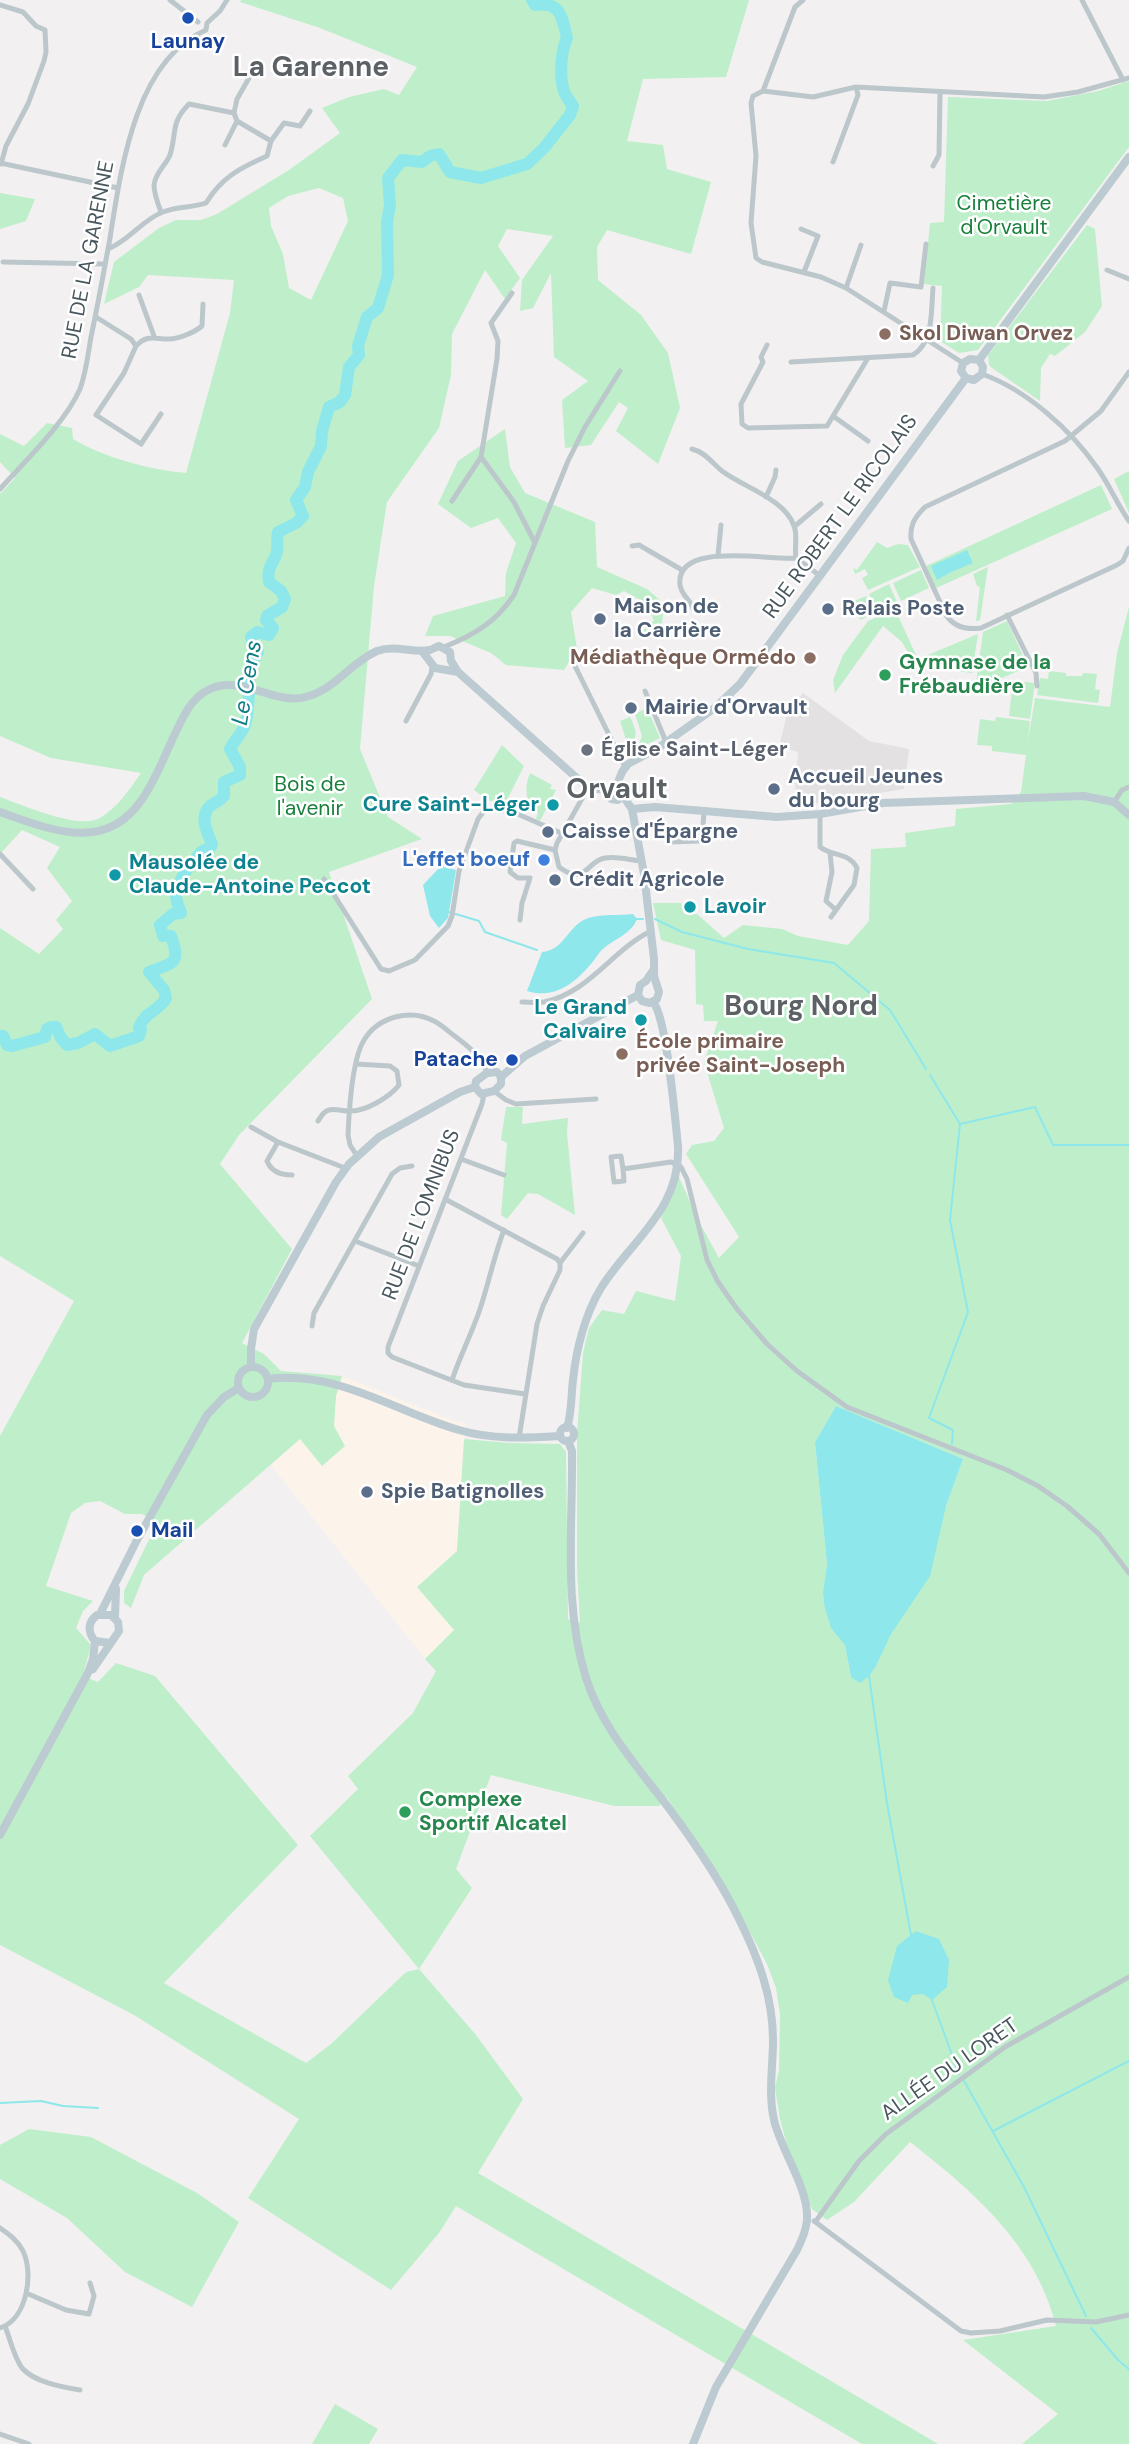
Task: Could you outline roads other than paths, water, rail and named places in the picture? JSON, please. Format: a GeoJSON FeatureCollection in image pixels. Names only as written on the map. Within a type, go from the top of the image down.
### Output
{"type":"FeatureCollection","features":[{"type":"Feature","properties":{"kind":"main road"},"geometry":{"type":"LineString","coordinates":[[979,360],[1129,157]]}},
{"type":"Feature","properties":{"kind":"main road"},"geometry":{"type":"LineString","coordinates":[[970,359],[979,360],[983,367],[982,374],[974,380],[966,378],[961,371],[963,363],[970,359]]}},
{"type":"Feature","properties":{"kind":"main road","name":"RUE ROBERT LE RICOLAIS"},"geometry":{"type":"LineString","coordinates":[[625,767],[666,742],[728,697],[966,378]]}},
{"type":"Feature","properties":{"kind":"main road"},"geometry":{"type":"LineString","coordinates":[[427,653],[439,646],[441,663]]}},
{"type":"Feature","properties":{"kind":"main road"},"geometry":{"type":"LineString","coordinates":[[0,812],[44,828],[75,834],[98,832],[114,825],[133,811],[142,800],[186,711],[207,690],[218,686],[243,686],[284,697],[300,698],[324,690],[378,651],[396,648],[427,653],[458,672],[588,788],[607,790]]}},
{"type":"Feature","properties":{"kind":"main road"},"geometry":{"type":"LineString","coordinates":[[607,790],[611,784],[618,782],[625,767]]}},
{"type":"Feature","properties":{"kind":"main road"},"geometry":{"type":"LineString","coordinates":[[618,782],[625,788],[623,796],[632,809],[650,924],[659,996],[653,1002],[646,1003],[638,995],[638,988],[654,969]]}},
{"type":"Feature","properties":{"kind":"main road"},"geometry":{"type":"LineString","coordinates":[[607,790],[614,800],[623,796]]}},
{"type":"Feature","properties":{"kind":"main road"},"geometry":{"type":"LineString","coordinates":[[632,809],[656,807],[777,817],[820,814],[883,803],[1084,796],[1114,802],[1129,815]]}},
{"type":"Feature","properties":{"kind":"main road"},"geometry":{"type":"LineString","coordinates":[[646,981],[656,984]]}},
{"type":"Feature","properties":{"kind":"main road"},"geometry":{"type":"LineString","coordinates":[[500,1077],[525,1056],[638,995]]}},
{"type":"Feature","properties":{"kind":"main road"},"geometry":{"type":"LineString","coordinates":[[268,1379],[311,1379],[333,1384],[460,1431],[485,1436],[573,1437],[573,1433],[567,1428],[576,1358],[594,1300],[608,1277],[660,1214],[673,1185],[678,1164],[663,1025],[661,1013],[653,1002]]}},
{"type":"Feature","properties":{"kind":"main road"},"geometry":{"type":"LineString","coordinates":[[497,1072],[500,1077],[501,1084],[495,1091],[484,1094],[475,1087],[476,1081],[487,1073],[497,1072]]}},
{"type":"Feature","properties":{"kind":"main road"},"geometry":{"type":"LineString","coordinates":[[251,1367],[254,1329],[345,1168],[379,1137],[460,1092],[475,1087]]}},
{"type":"Feature","properties":{"kind":"main road"},"geometry":{"type":"LineString","coordinates":[[251,1367],[260,1368],[268,1379],[268,1387],[259,1396],[250,1397],[239,1388],[240,1374],[251,1367]]}},
{"type":"Feature","properties":{"kind":"main road"},"geometry":{"type":"LineString","coordinates":[[100,1614],[118,1576],[207,1415],[224,1397],[239,1388]]}},
{"type":"Feature","properties":{"kind":"main road"},"geometry":{"type":"LineString","coordinates":[[564,1438],[572,1451],[572,1607],[586,1676],[598,1708],[612,1733],[677,1819],[721,1885],[756,1956],[771,2007],[774,2119],[811,2221],[787,2270],[738,2346],[716,2387],[693,2444]]}},
{"type":"Feature","properties":{"kind":"main road"},"geometry":{"type":"LineString","coordinates":[[88,1673],[119,1631],[114,1601],[118,1576]]}},
{"type":"Feature","properties":{"kind":"main road"},"geometry":{"type":"LineString","coordinates":[[0,1835],[88,1673],[95,1641],[89,1627],[93,1618],[107,1613],[115,1617]]}},
{"type":"Feature","properties":{"kind":"main road"},"geometry":{"type":"LineString","coordinates":[[95,1641],[110,1643]]}},
{"type":"Feature","properties":{"kind":"street"},"geometry":{"type":"LineString","coordinates":[[170,0],[198,22],[207,23]]}},
{"type":"Feature","properties":{"kind":"street","name":"RUE DE LA GARENNE"},"geometry":{"type":"LineString","coordinates":[[0,489],[39,447],[76,396],[96,317],[126,148],[146,94],[158,73],[199,31],[206,30],[207,23],[227,0]]}},
{"type":"Feature","properties":{"kind":"street"},"geometry":{"type":"LineString","coordinates":[[763,91],[795,7],[803,0]]}},
{"type":"Feature","properties":{"kind":"street"},"geometry":{"type":"LineString","coordinates":[[963,363],[846,288],[804,271],[762,262],[756,258],[751,223],[756,156],[751,103],[753,96],[763,91],[813,97],[856,86],[940,93],[1059,96],[1126,79],[1082,0]]}},
{"type":"Feature","properties":{"kind":"street"},"geometry":{"type":"LineString","coordinates":[[0,5],[23,12],[36,26],[45,30],[46,52],[28,104],[6,146],[1,163],[118,188]]}},
{"type":"Feature","properties":{"kind":"street"},"geometry":{"type":"LineString","coordinates":[[198,22],[196,27],[199,31]]}},
{"type":"Feature","properties":{"kind":"street"},"geometry":{"type":"LineString","coordinates":[[253,71],[237,99],[234,113],[237,121],[271,141]]}},
{"type":"Feature","properties":{"kind":"street"},"geometry":{"type":"LineString","coordinates":[[833,162],[858,95],[856,86]]}},
{"type":"Feature","properties":{"kind":"street"},"geometry":{"type":"LineString","coordinates":[[933,166],[939,155],[940,93]]}},
{"type":"Feature","properties":{"kind":"street"},"geometry":{"type":"LineString","coordinates":[[161,212],[154,188],[155,178],[169,155],[174,125],[179,115],[189,104],[234,113]]}},
{"type":"Feature","properties":{"kind":"street"},"geometry":{"type":"LineString","coordinates":[[108,249],[120,244],[161,212],[206,203],[214,190],[236,169],[267,156],[271,141],[284,123],[300,126],[310,111]]}},
{"type":"Feature","properties":{"kind":"street"},"geometry":{"type":"LineString","coordinates":[[225,145],[237,121]]}},
{"type":"Feature","properties":{"kind":"street"},"geometry":{"type":"LineString","coordinates":[[801,229],[818,236],[804,271]]}},
{"type":"Feature","properties":{"kind":"street"},"geometry":{"type":"LineString","coordinates":[[884,312],[890,283],[921,287],[926,244]]}},
{"type":"Feature","properties":{"kind":"street"},"geometry":{"type":"LineString","coordinates":[[846,288],[861,245]]}},
{"type":"Feature","properties":{"kind":"street"},"geometry":{"type":"LineString","coordinates":[[3,262],[104,264]]}},
{"type":"Feature","properties":{"kind":"street"},"geometry":{"type":"LineString","coordinates":[[1107,270],[1129,279]]}},
{"type":"Feature","properties":{"kind":"street"},"geometry":{"type":"LineString","coordinates":[[791,362],[913,355],[919,352],[927,339],[933,288]]}},
{"type":"Feature","properties":{"kind":"street"},"geometry":{"type":"LineString","coordinates":[[452,501],[481,457],[497,359],[498,341],[491,323],[512,293]]}},
{"type":"Feature","properties":{"kind":"street"},"geometry":{"type":"LineString","coordinates":[[139,295],[153,336]]}},
{"type":"Feature","properties":{"kind":"street"},"geometry":{"type":"LineString","coordinates":[[161,414],[141,444],[96,415],[124,373],[136,345],[153,336],[171,340],[202,326],[203,304]]}},
{"type":"Feature","properties":{"kind":"street"},"geometry":{"type":"LineString","coordinates":[[96,317],[136,345]]}},
{"type":"Feature","properties":{"kind":"street"},"geometry":{"type":"LineString","coordinates":[[767,345],[761,357],[763,362],[741,404],[744,427],[827,426],[868,358]]}},
{"type":"Feature","properties":{"kind":"street"},"geometry":{"type":"LineString","coordinates":[[405,721],[456,643],[488,625],[505,610],[523,577],[568,461],[585,426],[620,371]]}},
{"type":"Feature","properties":{"kind":"street"},"geometry":{"type":"LineString","coordinates":[[1129,372],[1101,411],[1070,436],[1035,456],[925,507],[910,527],[911,539],[951,622],[976,629],[1117,565],[1129,548]]}},
{"type":"Feature","properties":{"kind":"street"},"geometry":{"type":"LineString","coordinates":[[982,374],[1029,399],[1070,436],[1098,468],[1129,521]]}},
{"type":"Feature","properties":{"kind":"street"},"geometry":{"type":"LineString","coordinates":[[833,416],[868,441]]}},
{"type":"Feature","properties":{"kind":"street"},"geometry":{"type":"LineString","coordinates":[[692,449],[700,451],[722,471],[766,496],[783,511],[795,526],[796,558]]}},
{"type":"Feature","properties":{"kind":"street"},"geometry":{"type":"LineString","coordinates":[[481,457],[514,502],[535,543]]}},
{"type":"Feature","properties":{"kind":"street"},"geometry":{"type":"LineString","coordinates":[[475,468],[487,468]]}},
{"type":"Feature","properties":{"kind":"street"},"geometry":{"type":"LineString","coordinates":[[766,496],[776,470]]}},
{"type":"Feature","properties":{"kind":"street"},"geometry":{"type":"LineString","coordinates":[[795,526],[821,504]]}},
{"type":"Feature","properties":{"kind":"street"},"geometry":{"type":"LineString","coordinates":[[718,555],[721,524]]}},
{"type":"Feature","properties":{"kind":"street"},"geometry":{"type":"LineString","coordinates":[[632,546],[639,545],[682,570]]}},
{"type":"Feature","properties":{"kind":"street"},"geometry":{"type":"LineString","coordinates":[[693,609],[680,584],[682,570],[696,560],[718,555],[782,560],[796,558],[819,575]]}},
{"type":"Feature","properties":{"kind":"street"},"geometry":{"type":"LineString","coordinates":[[1007,615],[1036,673],[1037,686]]}},
{"type":"Feature","properties":{"kind":"street"},"geometry":{"type":"LineString","coordinates":[[574,664],[625,767]]}},
{"type":"Feature","properties":{"kind":"street"},"geometry":{"type":"LineString","coordinates":[[645,691],[666,742]]}},
{"type":"Feature","properties":{"kind":"street"},"geometry":{"type":"LineString","coordinates":[[1114,802],[1122,790],[1129,787]]}},
{"type":"Feature","properties":{"kind":"street"},"geometry":{"type":"LineString","coordinates":[[588,788],[561,833],[555,850],[559,867],[572,874],[585,872],[604,858],[641,861]]}},
{"type":"Feature","properties":{"kind":"street"},"geometry":{"type":"LineString","coordinates":[[324,878],[370,955],[381,969],[389,971],[415,960],[448,926],[459,871],[478,819],[484,811],[491,809],[513,812],[561,833]]}},
{"type":"Feature","properties":{"kind":"street"},"geometry":{"type":"LineString","coordinates":[[670,842],[699,841],[702,837],[704,812]]}},
{"type":"Feature","properties":{"kind":"street"},"geometry":{"type":"LineString","coordinates":[[820,814],[820,847],[830,853],[846,856],[857,868],[854,885],[831,917]]}},
{"type":"Feature","properties":{"kind":"street"},"geometry":{"type":"LineString","coordinates":[[520,920],[530,878],[519,878],[510,872],[514,843],[517,841],[555,850]]}},
{"type":"Feature","properties":{"kind":"street"},"geometry":{"type":"LineString","coordinates":[[830,853],[832,872],[826,901],[836,910]]}},
{"type":"Feature","properties":{"kind":"street"},"geometry":{"type":"LineString","coordinates":[[0,854],[33,888]]}},
{"type":"Feature","properties":{"kind":"street"},"geometry":{"type":"LineString","coordinates":[[522,1002],[543,1002],[585,984],[650,924]]}},
{"type":"Feature","properties":{"kind":"street"},"geometry":{"type":"LineString","coordinates":[[357,1156],[350,1145],[348,1135],[349,1111],[360,1048],[374,1028],[396,1017],[418,1015],[440,1025],[480,1056],[487,1073]]}},
{"type":"Feature","properties":{"kind":"street"},"geometry":{"type":"LineString","coordinates":[[318,1121],[324,1111],[363,1109],[394,1091],[399,1085],[397,1071],[390,1066],[356,1064]]}},
{"type":"Feature","properties":{"kind":"street"},"geometry":{"type":"LineString","coordinates":[[495,1091],[516,1104],[596,1099]]}},
{"type":"Feature","properties":{"kind":"street","name":"RUE DE L'OMNIBUS"},"geometry":{"type":"LineString","coordinates":[[452,1381],[392,1357],[388,1353],[388,1347],[484,1094]]}},
{"type":"Feature","properties":{"kind":"street"},"geometry":{"type":"LineString","coordinates":[[251,1127],[278,1142],[345,1168]]}},
{"type":"Feature","properties":{"kind":"street"},"geometry":{"type":"LineString","coordinates":[[278,1142],[267,1161],[270,1167],[283,1175],[292,1175]]}},
{"type":"Feature","properties":{"kind":"street"},"geometry":{"type":"LineString","coordinates":[[621,1156],[623,1169],[624,1181],[614,1182],[611,1157],[621,1156]]}},
{"type":"Feature","properties":{"kind":"street"},"geometry":{"type":"LineString","coordinates":[[461,1160],[504,1175]]}},
{"type":"Feature","properties":{"kind":"street"},"geometry":{"type":"LineString","coordinates":[[623,1169],[671,1162],[678,1164],[685,1173],[704,1252],[718,1282],[767,1344],[797,1371],[848,1407],[995,1465],[1038,1486],[1099,1534],[1129,1573]]}},
{"type":"Feature","properties":{"kind":"street"},"geometry":{"type":"LineString","coordinates":[[312,1326],[314,1313],[392,1174],[400,1168],[412,1166]]}},
{"type":"Feature","properties":{"kind":"street"},"geometry":{"type":"LineString","coordinates":[[445,1199],[560,1263]]}},
{"type":"Feature","properties":{"kind":"street"},"geometry":{"type":"LineString","coordinates":[[504,1230],[473,1328],[464,1344],[452,1381],[525,1394]]}},
{"type":"Feature","properties":{"kind":"street"},"geometry":{"type":"LineString","coordinates":[[519,1438],[537,1324],[560,1270],[560,1263],[583,1233]]}},
{"type":"Feature","properties":{"kind":"street"},"geometry":{"type":"LineString","coordinates":[[355,1241],[419,1266]]}},
{"type":"Feature","properties":{"kind":"street","name":"ALLÉE DU LORET"},"geometry":{"type":"LineString","coordinates":[[811,2221],[859,2161],[886,2134],[1005,2047],[1129,1977]]}},
{"type":"Feature","properties":{"kind":"street"},"geometry":{"type":"LineString","coordinates":[[811,2221],[961,2331],[971,2333],[1000,2330],[1047,2320],[1096,2322],[1129,2315]]}},
{"type":"Feature","properties":{"kind":"street"},"geometry":{"type":"LineString","coordinates":[[0,2228],[16,2240],[25,2256],[26,2293],[22,2306],[3,2327],[21,2366],[27,2372],[65,2388],[79,2390]]}},
{"type":"Feature","properties":{"kind":"street"},"geometry":{"type":"LineString","coordinates":[[26,2293],[66,2309],[89,2314],[94,2296],[90,2283]]}},
{"type":"Feature","properties":{"kind":"street"},"geometry":{"type":"LineString","coordinates":[[0,2434],[12,2442],[29,2444]]}},
{"type":"Feature","properties":{"kind":"water"},"geometry":{"type":"Polygon","coordinates":[[[967,550],[973,563],[937,580],[931,566],[967,550]]]}},
{"type":"Feature","properties":{"kind":"water"},"geometry":{"type":"Polygon","coordinates":[[[439,868],[456,870],[448,918],[439,928],[430,916],[423,885],[439,868]]]}},
{"type":"Feature","properties":{"kind":"water"},"geometry":{"type":"Polygon","coordinates":[[[633,914],[637,919],[631,928],[604,948],[569,984],[554,992],[527,991],[542,952],[555,948],[582,921],[600,916],[633,914]]]}},
{"type":"Feature","properties":{"kind":"water"},"geometry":{"type":"Polygon","coordinates":[[[836,1406],[963,1459],[946,1506],[930,1576],[891,1634],[876,1666],[860,1683],[851,1677],[845,1645],[831,1628],[824,1604],[827,1564],[815,1442],[836,1406]]]}},
{"type":"Feature","properties":{"kind":"water"},"geometry":{"type":"Polygon","coordinates":[[[916,1931],[939,1939],[949,1960],[947,1987],[932,2000],[923,1994],[912,1995],[908,2003],[894,1997],[888,1980],[897,1946],[916,1931]]]}},
{"type":"Feature","properties":{"kind":"waterway","name":"Le Cens"},"geometry":{"type":"LineString","coordinates":[[0,1036],[3,1036],[7,1045],[12,1046],[45,1037],[47,1029],[56,1027],[67,1045],[78,1043],[95,1034],[110,1046],[139,1036],[141,1023],[166,998],[164,990],[149,972],[170,964],[175,957],[171,936],[163,936],[160,925],[173,914],[181,913],[176,896],[179,883],[202,851],[210,848],[212,844],[205,825],[207,810],[224,796],[224,782],[240,775],[240,767],[230,749],[244,728],[247,716],[251,669],[258,652],[251,637],[257,632],[269,635],[273,628],[266,620],[267,616],[282,607],[285,599],[281,591],[269,582],[269,570],[277,552],[278,532],[296,523],[303,516],[296,500],[305,487],[308,472],[321,446],[329,407],[340,402],[345,395],[349,367],[359,355],[358,346],[367,317],[378,308],[388,275],[388,178],[402,160],[422,162],[439,154],[450,172],[481,178],[527,164],[544,148],[570,115],[573,106],[565,93],[561,71],[567,38],[562,17],[555,8],[544,4],[535,5],[532,0]]}},
{"type":"Feature","properties":{"kind":"waterway"},"geometry":{"type":"LineString","coordinates":[[442,861],[443,867]]}},
{"type":"Feature","properties":{"kind":"waterway"},"geometry":{"type":"LineString","coordinates":[[449,912],[479,921],[485,932],[537,950]]}},
{"type":"Feature","properties":{"kind":"waterway"},"geometry":{"type":"LineString","coordinates":[[637,919],[643,919]]}},
{"type":"Feature","properties":{"kind":"waterway"},"geometry":{"type":"LineString","coordinates":[[655,919],[682,932],[748,949],[834,963],[890,1010],[926,1069]]}},
{"type":"Feature","properties":{"kind":"waterway"},"geometry":{"type":"LineString","coordinates":[[930,1075],[960,1124],[950,1220],[968,1312],[929,1418],[953,1430],[952,1444]]}},
{"type":"Feature","properties":{"kind":"waterway"},"geometry":{"type":"LineString","coordinates":[[960,1124],[1035,1107],[1053,1145],[1129,1145]]}},
{"type":"Feature","properties":{"kind":"waterway"},"geometry":{"type":"LineString","coordinates":[[869,1676],[887,1803],[911,1935]]}},
{"type":"Feature","properties":{"kind":"waterway"},"geometry":{"type":"LineString","coordinates":[[932,2000],[959,2074]]}},
{"type":"Feature","properties":{"kind":"waterway"},"geometry":{"type":"LineString","coordinates":[[993,2131],[1129,2061]]}},
{"type":"Feature","properties":{"kind":"waterway"},"geometry":{"type":"LineString","coordinates":[[964,2081],[1024,2187],[1086,2316]]}},
{"type":"Feature","properties":{"kind":"waterway"},"geometry":{"type":"LineString","coordinates":[[0,2103],[41,2101],[63,2106],[98,2108]]}},
{"type":"Feature","properties":{"kind":"waterway"},"geometry":{"type":"LineString","coordinates":[[1091,2328],[1129,2369]]}},
{"type":"Feature","properties":{"kind":"place","name":"Launay"},"geometry":{"type":"Point","coordinates":[188,18]}},
{"type":"Feature","properties":{"kind":"place","name":"Skol Diwan Orvez"},"geometry":{"type":"Point","coordinates":[885,334]}},
{"type":"Feature","properties":{"kind":"place","name":"Relais Poste"},"geometry":{"type":"Point","coordinates":[828,609]}},
{"type":"Feature","properties":{"kind":"place","name":"Maison de la Carrière"},"geometry":{"type":"Point","coordinates":[600,619]}},
{"type":"Feature","properties":{"kind":"place","name":"Médiathèque Ormédo"},"geometry":{"type":"Point","coordinates":[810,658]}},
{"type":"Feature","properties":{"kind":"place","name":"Gymnase de la Frébaudière"},"geometry":{"type":"Point","coordinates":[885,675]}},
{"type":"Feature","properties":{"kind":"place","name":"Mairie d'Orvault"},"geometry":{"type":"Point","coordinates":[631,708]}},
{"type":"Feature","properties":{"kind":"place","name":"Église Saint-Léger"},"geometry":{"type":"Point","coordinates":[587,750]}},
{"type":"Feature","properties":{"kind":"place","name":"Accueil Jeunes du bourg"},"geometry":{"type":"Point","coordinates":[774,789]}},
{"type":"Feature","properties":{"kind":"place","name":"Cure Saint-Léger"},"geometry":{"type":"Point","coordinates":[553,805]}},
{"type":"Feature","properties":{"kind":"place","name":"Caisse d'Épargne"},"geometry":{"type":"Point","coordinates":[548,832]}},
{"type":"Feature","properties":{"kind":"place","name":"L'effet boeuf"},"geometry":{"type":"Point","coordinates":[544,860]}},
{"type":"Feature","properties":{"kind":"place","name":"Mausolée de Claude-Antoine Peccot"},"geometry":{"type":"Point","coordinates":[115,875]}},
{"type":"Feature","properties":{"kind":"place","name":"Crédit Agricole"},"geometry":{"type":"Point","coordinates":[555,880]}},
{"type":"Feature","properties":{"kind":"place","name":"Lavoir"},"geometry":{"type":"Point","coordinates":[690,907]}},
{"type":"Feature","properties":{"kind":"place","name":"Le Grand Calvaire"},"geometry":{"type":"Point","coordinates":[641,1020]}},
{"type":"Feature","properties":{"kind":"place","name":"École primaire privée Saint-Joseph"},"geometry":{"type":"Point","coordinates":[622,1054]}},
{"type":"Feature","properties":{"kind":"place","name":"Patache"},"geometry":{"type":"Point","coordinates":[512,1060]}},
{"type":"Feature","properties":{"kind":"place","name":"Spie Batignolles"},"geometry":{"type":"Point","coordinates":[367,1492]}},
{"type":"Feature","properties":{"kind":"place","name":"Mail"},"geometry":{"type":"Point","coordinates":[137,1531]}},
{"type":"Feature","properties":{"kind":"place","name":"Complexe Sportif Alcatel"},"geometry":{"type":"Point","coordinates":[405,1812]}},
{"type":"Feature","properties":{"kind":"district","name":"La Garenne"},"geometry":{"type":"Point","coordinates":[311,69]}},
{"type":"Feature","properties":{"kind":"district","name":"Orvault"},"geometry":{"type":"Point","coordinates":[617,791]}},
{"type":"Feature","properties":{"kind":"district","name":"Bourg Nord"},"geometry":{"type":"Point","coordinates":[801,1008]}},
{"type":"Feature","properties":{"kind":"park label","name":"Cimetière d'Orvault"},"geometry":{"type":"Point","coordinates":[1004,216]}},
{"type":"Feature","properties":{"kind":"park label","name":"Bois de l'avenir"},"geometry":{"type":"Point","coordinates":[310,797]}}]}
